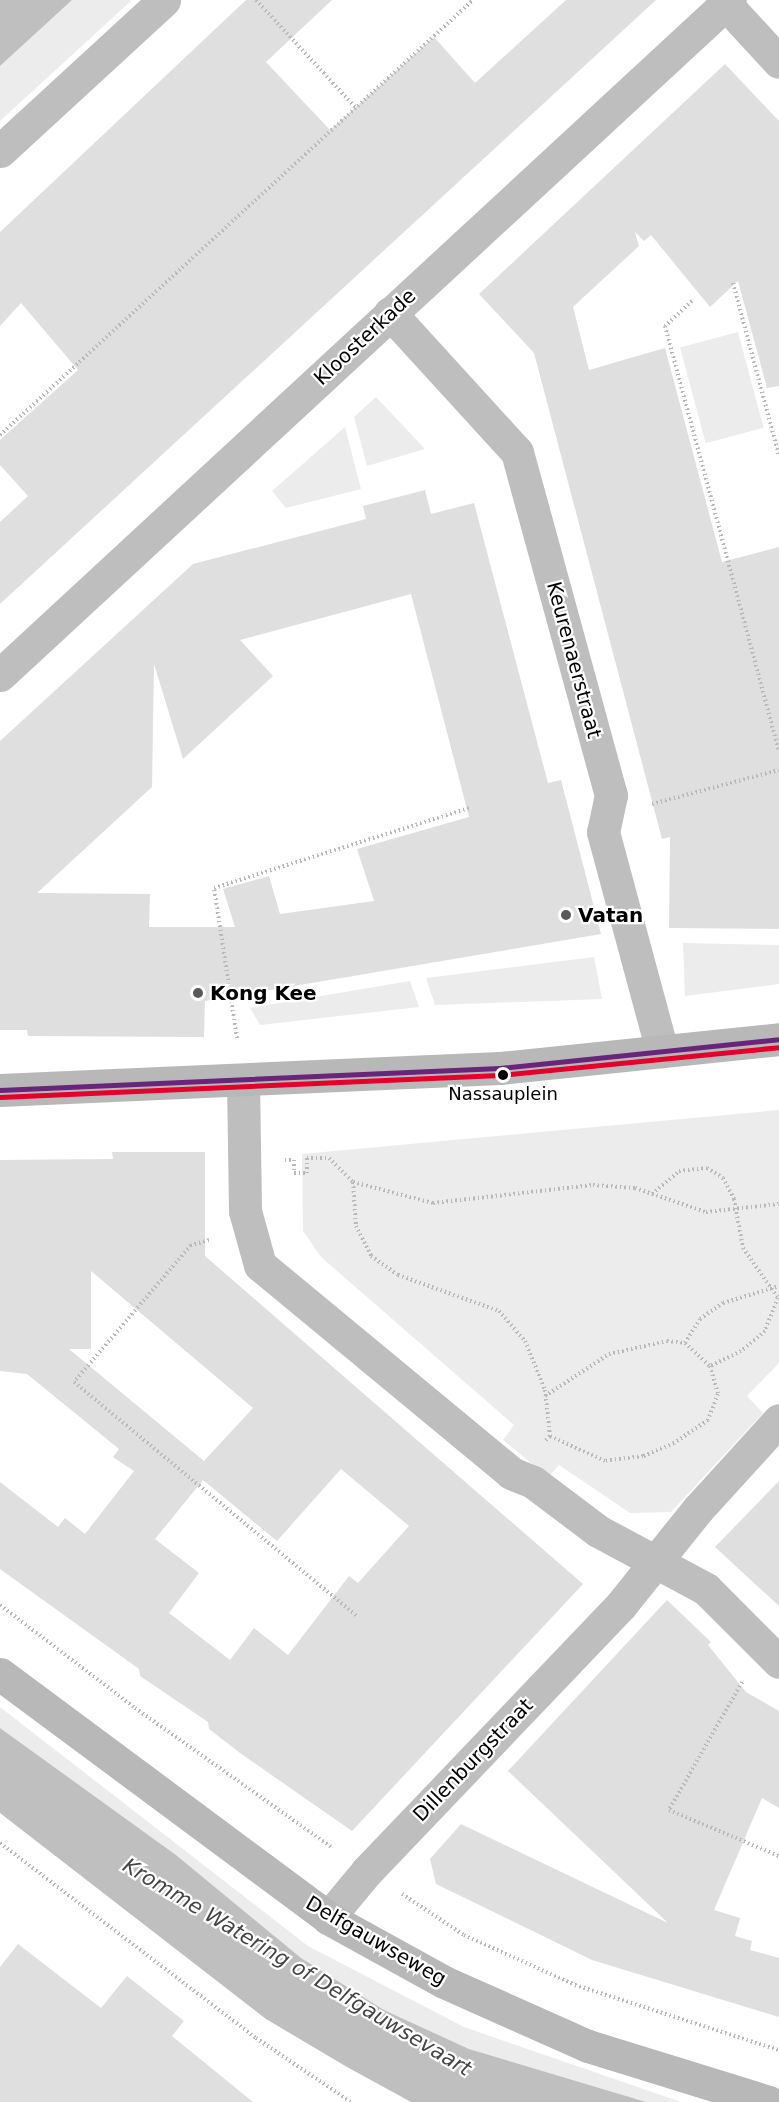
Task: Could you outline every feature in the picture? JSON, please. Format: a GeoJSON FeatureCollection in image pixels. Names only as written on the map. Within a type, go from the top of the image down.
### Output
{"type":"FeatureCollection","features":[{"type":"Feature","properties":{"kind":"street"},"geometry":{"type":"LineString","coordinates":[[0,151],[164,0]]}},
{"type":"Feature","properties":{"kind":"street"},"geometry":{"type":"LineString","coordinates":[[726,1],[779,62]]}},
{"type":"Feature","properties":{"kind":"street","name":"Kloosterkade"},"geometry":{"type":"LineString","coordinates":[[0,675],[726,1]]}},
{"type":"Feature","properties":{"kind":"street","name":"Keurenaerstraat"},"geometry":{"type":"LineString","coordinates":[[390,314],[517,452],[611,795],[603,832],[662,1051]]}},
{"type":"Feature","properties":{"kind":"street"},"geometry":{"type":"LineString","coordinates":[[0,1090],[500,1068],[779,1039]]}},
{"type":"Feature","properties":{"kind":"street"},"geometry":{"type":"LineString","coordinates":[[243,1081],[243,1161],[248,1230],[260,1265],[507,1469],[533,1482],[598,1531],[659,1561],[706,1589],[773,1657]]}},
{"type":"Feature","properties":{"kind":"street"},"geometry":{"type":"LineString","coordinates":[[659,1561],[698,1509],[779,1420]]}},
{"type":"Feature","properties":{"kind":"street","name":"Dillenburgstraat"},"geometry":{"type":"LineString","coordinates":[[328,1918],[367,1871],[621,1605],[659,1561]]}},
{"type":"Feature","properties":{"kind":"street","name":"Delfgauwseweg"},"geometry":{"type":"LineString","coordinates":[[0,1674],[328,1918],[444,1982],[588,2046],[769,2102]]}},
{"type":"Feature","properties":{"kind":"path"},"geometry":{"type":"LineString","coordinates":[[256,0],[355,106]]}},
{"type":"Feature","properties":{"kind":"path"},"geometry":{"type":"LineString","coordinates":[[0,435],[355,106],[473,0]]}},
{"type":"Feature","properties":{"kind":"path"},"geometry":{"type":"LineString","coordinates":[[733,283],[779,456]]}},
{"type":"Feature","properties":{"kind":"path"},"geometry":{"type":"LineString","coordinates":[[692,301],[665,326],[779,750]]}},
{"type":"Feature","properties":{"kind":"path"},"geometry":{"type":"LineString","coordinates":[[607,816],[779,770]]}},
{"type":"Feature","properties":{"kind":"path"},"geometry":{"type":"LineString","coordinates":[[243,1081],[214,888],[470,808]]}},
{"type":"Feature","properties":{"kind":"path"},"geometry":{"type":"LineString","coordinates":[[243,1161],[294,1160],[294,1173],[308,1173],[307,1158],[329,1158],[353,1182],[433,1203],[592,1185],[635,1188],[706,1212],[779,1204]]}},
{"type":"Feature","properties":{"kind":"path"},"geometry":{"type":"LineString","coordinates":[[652,1194],[679,1171],[706,1168],[723,1178],[736,1208],[743,1248],[753,1268],[778,1298],[765,1331],[741,1351],[710,1366]]}},
{"type":"Feature","properties":{"kind":"path"},"geometry":{"type":"LineString","coordinates":[[353,1182],[357,1226],[370,1257],[398,1275],[499,1311],[525,1341],[545,1396],[550,1436],[531,1457],[523,1450],[507,1469]]}},
{"type":"Feature","properties":{"kind":"path"},"geometry":{"type":"LineString","coordinates":[[248,1230],[190,1245],[74,1382],[357,1617]]}},
{"type":"Feature","properties":{"kind":"path"},"geometry":{"type":"LineString","coordinates":[[685,1343],[700,1319],[723,1303],[773,1290],[779,1286]]}},
{"type":"Feature","properties":{"kind":"path"},"geometry":{"type":"LineString","coordinates":[[545,1396],[609,1354],[644,1344],[685,1343],[710,1366],[718,1394],[708,1420],[674,1443],[643,1456],[605,1461],[550,1436]]}},
{"type":"Feature","properties":{"kind":"path"},"geometry":{"type":"LineString","coordinates":[[773,1657],[733,1691],[669,1810],[779,1857]]}},
{"type":"Feature","properties":{"kind":"path"},"geometry":{"type":"LineString","coordinates":[[0,1843],[256,2038],[351,2102]]}},
{"type":"Feature","properties":{"kind":"shaded area"},"geometry":{"type":"Polygon","coordinates":[[[71,0],[132,0],[0,121],[0,66],[71,0]]]}},
{"type":"Feature","properties":{"kind":"shaded area"},"geometry":{"type":"Polygon","coordinates":[[[738,332],[764,428],[706,443],[680,348],[738,332]]]}},
{"type":"Feature","properties":{"kind":"shaded area"},"geometry":{"type":"Polygon","coordinates":[[[376,397],[425,449],[367,466],[354,417],[376,397]]]}},
{"type":"Feature","properties":{"kind":"shaded area"},"geometry":{"type":"Polygon","coordinates":[[[345,427],[361,489],[286,508],[272,491],[345,427]]]}},
{"type":"Feature","properties":{"kind":"shaded area"},"geometry":{"type":"Polygon","coordinates":[[[683,943],[779,945],[779,984],[685,996],[683,943]]]}},
{"type":"Feature","properties":{"kind":"shaded area"},"geometry":{"type":"Polygon","coordinates":[[[594,957],[602,999],[435,1005],[426,978],[594,957]]]}},
{"type":"Feature","properties":{"kind":"shaded area"},"geometry":{"type":"Polygon","coordinates":[[[410,981],[419,1007],[260,1025],[250,1008],[410,981]]]}},
{"type":"Feature","properties":{"kind":"shaded area"},"geometry":{"type":"Polygon","coordinates":[[[779,1110],[779,1363],[747,1396],[763,1413],[671,1512],[630,1513],[559,1465],[548,1477],[503,1440],[514,1425],[321,1257],[303,1231],[302,1154],[779,1110]]]}},
{"type":"Feature","properties":{"kind":"shaded area"},"geometry":{"type":"Polygon","coordinates":[[[0,1707],[308,1946],[464,2027],[681,2102],[646,2102],[588,2086],[469,2049],[384,2010],[301,1958],[176,1855],[0,1728],[0,1707]]]}},
{"type":"Feature","properties":{"kind":"water"},"geometry":{"type":"Polygon","coordinates":[[[0,0],[72,0],[0,66],[0,0]]]}},
{"type":"Feature","properties":{"kind":"water","name":"Kromme Watering of Delfgauwsevaart"},"geometry":{"type":"Polygon","coordinates":[[[0,1728],[176,1855],[301,1958],[384,2010],[469,2049],[646,2102],[411,2102],[347,2067],[266,2019],[0,1813],[0,1728]]]}},
{"type":"Feature","properties":{"kind":"building"},"geometry":{"type":"Polygon","coordinates":[[[246,0],[332,0],[266,62],[330,130],[434,37],[475,83],[566,0],[656,0],[0,604],[0,522],[28,496],[0,465],[0,440],[78,370],[21,303],[0,326],[0,232],[246,0]]]}},
{"type":"Feature","properties":{"kind":"building"},"geometry":{"type":"Polygon","coordinates":[[[725,64],[779,121],[779,386],[767,388],[738,281],[710,307],[651,235],[644,241],[635,232],[639,246],[573,307],[589,370],[665,348],[722,562],[779,547],[779,929],[669,928],[670,837],[662,839],[534,353],[479,294],[725,64]]]}},
{"type":"Feature","properties":{"kind":"building"},"geometry":{"type":"Polygon","coordinates":[[[425,490],[431,514],[474,503],[548,783],[561,780],[601,934],[205,1001],[204,1037],[28,1036],[27,1030],[0,1030],[0,741],[193,564],[366,519],[363,506],[425,490]],[[411,594],[240,640],[273,676],[183,759],[154,664],[152,787],[37,893],[150,894],[149,927],[235,927],[223,889],[269,876],[280,914],[374,901],[357,849],[469,817],[411,594]]]}},
{"type":"Feature","properties":{"kind":"building"},"geometry":{"type":"Polygon","coordinates":[[[112,1152],[205,1152],[205,1256],[583,1584],[352,1831],[240,1753],[209,1729],[208,1722],[140,1676],[139,1669],[0,1569],[0,1482],[58,1527],[65,1518],[85,1534],[134,1471],[113,1457],[119,1449],[27,1374],[0,1371],[0,1160],[113,1159],[112,1152]],[[91,1271],[91,1349],[69,1349],[204,1461],[253,1408],[91,1271]],[[341,1469],[277,1541],[203,1480],[155,1539],[199,1573],[169,1613],[230,1660],[254,1628],[288,1655],[349,1576],[358,1583],[409,1526],[341,1469]]]}},
{"type":"Feature","properties":{"kind":"building"},"geometry":{"type":"Polygon","coordinates":[[[779,1481],[779,1606],[715,1547],[779,1481]]]}},
{"type":"Feature","properties":{"kind":"building"},"geometry":{"type":"Polygon","coordinates":[[[667,1600],[711,1642],[708,1645],[746,1692],[779,1711],[779,1808],[762,1798],[714,1910],[740,1918],[735,1936],[752,1941],[750,1950],[779,1958],[779,2017],[592,1960],[436,1884],[430,1859],[461,1824],[668,1923],[508,1771],[667,1600]]]}},
{"type":"Feature","properties":{"kind":"building"},"geometry":{"type":"Polygon","coordinates":[[[18,1944],[101,2008],[127,1976],[184,2021],[172,2036],[253,2102],[0,2102],[0,1967],[18,1944]]]}},
{"type":"Feature","properties":{"kind":"transit line"},"geometry":{"type":"LineString","coordinates":[[0,1090],[500,1068],[779,1039]]}},
{"type":"Feature","properties":{"kind":"transit line"},"geometry":{"type":"LineString","coordinates":[[0,1097],[500,1075],[779,1047]]}},
{"type":"Feature","properties":{"kind":"place","name":"Vatan"},"geometry":{"type":"Point","coordinates":[566,915]}},
{"type":"Feature","properties":{"kind":"place","name":"Kong Kee"},"geometry":{"type":"Point","coordinates":[198,993]}},
{"type":"Feature","properties":{"kind":"place","name":"Nassauplein"},"geometry":{"type":"Point","coordinates":[503,1075]}}]}
